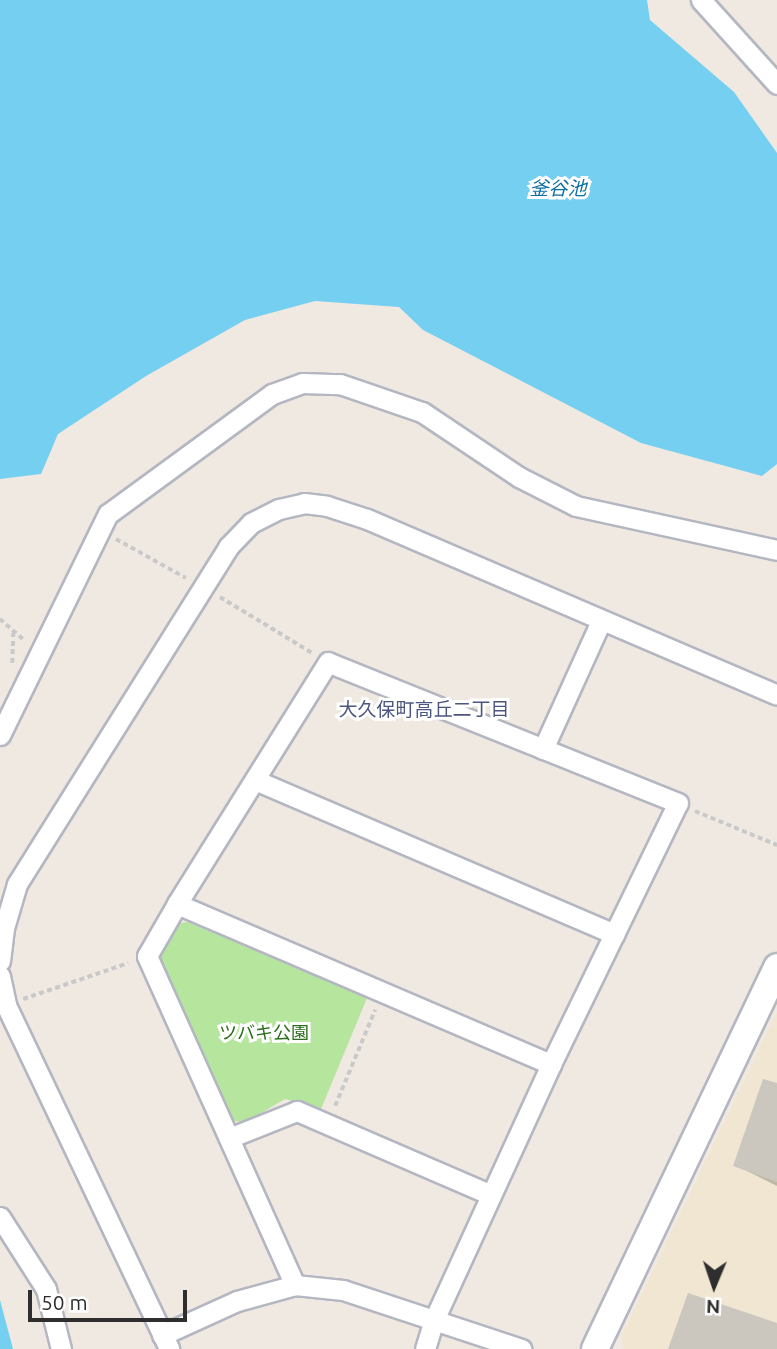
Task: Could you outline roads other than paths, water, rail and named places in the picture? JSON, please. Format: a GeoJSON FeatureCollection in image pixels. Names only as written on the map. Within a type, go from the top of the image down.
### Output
{"type":"FeatureCollection","features":[{"type":"Feature","properties":{"kind":"street"},"geometry":{"type":"LineString","coordinates":[[701,0],[777,83]]}},
{"type":"Feature","properties":{"kind":"street"},"geometry":{"type":"LineString","coordinates":[[0,735],[108,514],[272,394],[315,383],[340,384],[422,412],[519,477],[576,506],[777,550]]}},
{"type":"Feature","properties":{"kind":"street"},"geometry":{"type":"LineString","coordinates":[[0,961],[17,884],[205,588],[228,547],[251,523],[304,503],[367,519],[777,695]]}},
{"type":"Feature","properties":{"kind":"street"},"geometry":{"type":"LineString","coordinates":[[543,749],[601,621]]}},
{"type":"Feature","properties":{"kind":"street"},"geometry":{"type":"LineString","coordinates":[[295,1284],[146,956],[328,662],[678,803],[551,1064],[433,1320],[425,1349]]}},
{"type":"Feature","properties":{"kind":"street"},"geometry":{"type":"LineString","coordinates":[[255,780],[614,934]]}},
{"type":"Feature","properties":{"kind":"street"},"geometry":{"type":"LineString","coordinates":[[177,904],[551,1064]]}},
{"type":"Feature","properties":{"kind":"street"},"geometry":{"type":"LineString","coordinates":[[595,1349],[777,967]]}},
{"type":"Feature","properties":{"kind":"street"},"geometry":{"type":"LineString","coordinates":[[0,976],[6,1005],[166,1342],[237,1301],[295,1284],[343,1290],[521,1349]]}},
{"type":"Feature","properties":{"kind":"street"},"geometry":{"type":"LineString","coordinates":[[229,1138],[297,1111],[491,1195]]}},
{"type":"Feature","properties":{"kind":"street"},"geometry":{"type":"LineString","coordinates":[[0,1216],[46,1289],[61,1349]]}},
{"type":"Feature","properties":{"kind":"water","name":"釜谷池"},"geometry":{"type":"Polygon","coordinates":[[[0,0],[647,0],[650,20],[734,92],[777,153],[777,464],[762,476],[641,443],[423,330],[399,307],[315,301],[245,320],[146,376],[58,434],[41,474],[0,479],[0,0]]]}},
{"type":"Feature","properties":{"kind":"water"},"geometry":{"type":"Polygon","coordinates":[[[0,1300],[13,1349],[0,1349],[0,1300]]]}},
{"type":"Feature","properties":{"kind":"district","name":"大久保町高丘二丁目"},"geometry":{"type":"Point","coordinates":[424,710]}},
{"type":"Feature","properties":{"kind":"park label","name":"ツバキ公園"},"geometry":{"type":"Point","coordinates":[264,1032]}}]}
